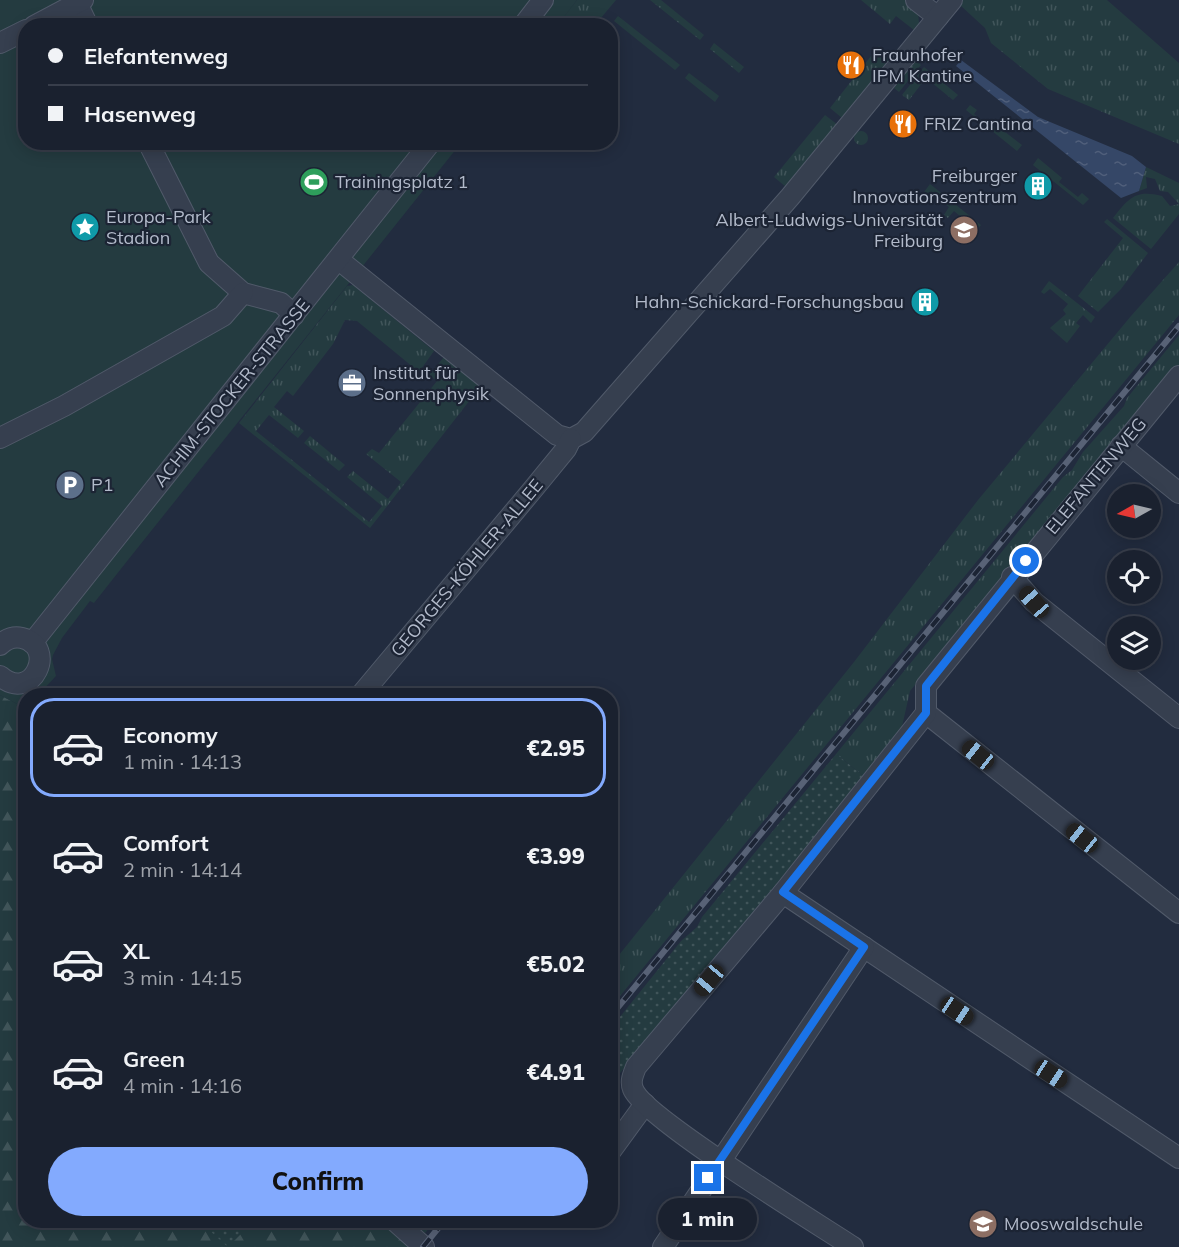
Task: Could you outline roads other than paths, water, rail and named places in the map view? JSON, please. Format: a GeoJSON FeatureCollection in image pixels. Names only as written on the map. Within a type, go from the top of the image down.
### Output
{"type":"FeatureCollection","features":[{"type":"Feature","properties":{"kind":"street"},"geometry":{"type":"LineString","coordinates":[[529,18],[543,0]]}},
{"type":"Feature","properties":{"kind":"street"},"geometry":{"type":"LineString","coordinates":[[916,0],[938,18]]}},
{"type":"Feature","properties":{"kind":"street","name":"GEORGES-KÖHLER-ALLEE"},"geometry":{"type":"LineString","coordinates":[[367,688],[577,436],[790,197],[952,0]]}},
{"type":"Feature","properties":{"kind":"street"},"geometry":{"type":"LineString","coordinates":[[49,18],[80,2],[85,18]]}},
{"type":"Feature","properties":{"kind":"street"},"geometry":{"type":"LineString","coordinates":[[0,43],[18,34]]}},
{"type":"Feature","properties":{"kind":"street"},"geometry":{"type":"LineString","coordinates":[[152,150],[209,263],[243,293],[281,303],[294,315]]}},
{"type":"Feature","properties":{"kind":"street","name":"ACHIM-STOCKER-STRASSE"},"geometry":{"type":"LineString","coordinates":[[32,643],[425,150]]}},
{"type":"Feature","properties":{"kind":"street"},"geometry":{"type":"LineString","coordinates":[[339,260],[557,435],[577,436]]}},
{"type":"Feature","properties":{"kind":"street"},"geometry":{"type":"LineString","coordinates":[[7,438],[69,409],[223,316],[243,293]]}},
{"type":"Feature","properties":{"kind":"street","name":"ELEFANTENWEG"},"geometry":{"type":"LineString","coordinates":[[926,713],[926,686],[1012,577],[1177,381]]}},
{"type":"Feature","properties":{"kind":"street"},"geometry":{"type":"LineString","coordinates":[[1121,446],[1179,493]]}},
{"type":"Feature","properties":{"kind":"street"},"geometry":{"type":"LineString","coordinates":[[1012,577],[1034,602],[1179,718]]}},
{"type":"Feature","properties":{"kind":"street"},"geometry":{"type":"LineString","coordinates":[[0,645],[14,638],[32,643],[40,657],[34,676],[26,682],[16,684],[0,676]]}},
{"type":"Feature","properties":{"kind":"street"},"geometry":{"type":"LineString","coordinates":[[853,1247],[720,1161],[639,1097],[631,1080],[636,1067],[783,892],[926,713],[1179,913]]}},
{"type":"Feature","properties":{"kind":"street"},"geometry":{"type":"LineString","coordinates":[[783,892],[1179,1158]]}},
{"type":"Feature","properties":{"kind":"street"},"geometry":{"type":"LineString","coordinates":[[663,1247],[864,947]]}},
{"type":"Feature","properties":{"kind":"street"},"geometry":{"type":"LineString","coordinates":[[618,1137],[639,1097]]}},
{"type":"Feature","properties":{"kind":"street"},"geometry":{"type":"LineString","coordinates":[[403,1228],[424,1247]]}},
{"type":"Feature","properties":{"kind":"water"},"geometry":{"type":"Polygon","coordinates":[[[961,60],[1038,117],[1132,156],[1146,167],[1139,191],[1121,198],[956,66],[961,60]]]}},
{"type":"Feature","properties":{"kind":"railway"},"geometry":{"type":"LineString","coordinates":[[618,1007],[1179,326]]}},
{"type":"Feature","properties":{"kind":"railway"},"geometry":{"type":"LineString","coordinates":[[423,1247],[438,1228]]}},
{"type":"Feature","properties":{"kind":"place","name":"Fraunhofer IPM Kantine"},"geometry":{"type":"Point","coordinates":[851,65]}},
{"type":"Feature","properties":{"kind":"place","name":"FRIZ Cantina"},"geometry":{"type":"Point","coordinates":[903,124]}},
{"type":"Feature","properties":{"kind":"place","name":"Trainingsplatz 1"},"geometry":{"type":"Point","coordinates":[314,182]}},
{"type":"Feature","properties":{"kind":"place","name":"Freiburger Innovationszentrum"},"geometry":{"type":"Point","coordinates":[1038,186]}},
{"type":"Feature","properties":{"kind":"place","name":"Europa-Park Stadion"},"geometry":{"type":"Point","coordinates":[85,227]}},
{"type":"Feature","properties":{"kind":"place","name":"Albert-Ludwigs-Universität Freiburg"},"geometry":{"type":"Point","coordinates":[964,230]}},
{"type":"Feature","properties":{"kind":"place","name":"Hahn-Schickard-Forschungsbau"},"geometry":{"type":"Point","coordinates":[925,302]}},
{"type":"Feature","properties":{"kind":"place","name":"Institut für Sonnenphysik"},"geometry":{"type":"Point","coordinates":[352,383]}},
{"type":"Feature","properties":{"kind":"place","name":"P1"},"geometry":{"type":"Point","coordinates":[70,485]}},
{"type":"Feature","properties":{"kind":"place","name":"Mooswaldschule"},"geometry":{"type":"Point","coordinates":[983,1224]}}]}
